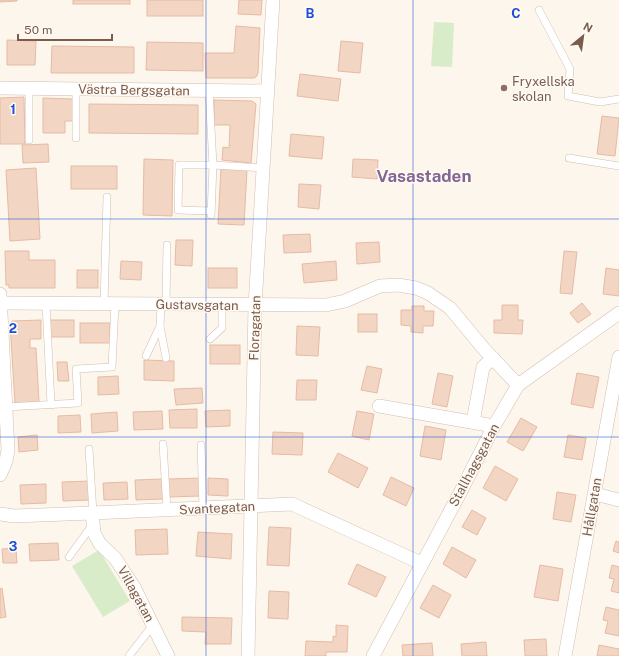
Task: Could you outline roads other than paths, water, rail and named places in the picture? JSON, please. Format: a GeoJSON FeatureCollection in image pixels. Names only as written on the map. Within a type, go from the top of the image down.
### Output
{"type":"FeatureCollection","features":[{"type":"Feature","properties":{"kind":"street","name":"Floragatan"},"geometry":{"type":"LineString","coordinates":[[248,656],[255,306],[273,0]]}},
{"type":"Feature","properties":{"kind":"street","name":"Västra Bergsgatan"},"geometry":{"type":"LineString","coordinates":[[0,88],[267,91]]}},
{"type":"Feature","properties":{"kind":"street","name":"Gustavsgatan"},"geometry":{"type":"LineString","coordinates":[[0,300],[46,304],[222,306],[326,305],[346,301],[380,286],[398,285],[428,293],[450,308],[518,385]]}},
{"type":"Feature","properties":{"kind":"street"},"geometry":{"type":"LineString","coordinates":[[0,300],[8,450],[6,461],[0,474]]}},
{"type":"Feature","properties":{"kind":"street","name":"Stallhagsgatan"},"geometry":{"type":"LineString","coordinates":[[373,656],[494,426],[518,385],[619,313]]}},
{"type":"Feature","properties":{"kind":"street","name":"Hållgatan"},"geometry":{"type":"LineString","coordinates":[[565,656],[617,385],[619,357]]}},
{"type":"Feature","properties":{"kind":"street"},"geometry":{"type":"LineString","coordinates":[[473,422],[483,368],[493,358]]}},
{"type":"Feature","properties":{"kind":"street"},"geometry":{"type":"LineString","coordinates":[[379,406],[494,426]]}},
{"type":"Feature","properties":{"kind":"street"},"geometry":{"type":"LineString","coordinates":[[595,494],[619,500]]}},
{"type":"Feature","properties":{"kind":"street","name":"Svantegatan"},"geometry":{"type":"LineString","coordinates":[[0,514],[14,516],[93,517],[167,510],[292,504],[421,563]]}},
{"type":"Feature","properties":{"kind":"street","name":"Villagatan"},"geometry":{"type":"LineString","coordinates":[[93,517],[94,533],[100,544],[115,558],[134,586],[168,656]]}},
{"type":"Feature","properties":{"kind":"lane"},"geometry":{"type":"LineString","coordinates":[[540,10],[570,69],[568,96],[600,102],[619,99]]}},
{"type":"Feature","properties":{"kind":"lane"},"geometry":{"type":"LineString","coordinates":[[29,88],[29,140]]}},
{"type":"Feature","properties":{"kind":"lane"},"geometry":{"type":"LineString","coordinates":[[76,89],[76,138]]}},
{"type":"Feature","properties":{"kind":"lane"},"geometry":{"type":"LineString","coordinates":[[209,91],[213,165],[211,213],[178,210],[179,165],[213,165],[263,168]]}},
{"type":"Feature","properties":{"kind":"lane"},"geometry":{"type":"LineString","coordinates":[[569,158],[619,166]]}},
{"type":"Feature","properties":{"kind":"lane"},"geometry":{"type":"LineString","coordinates":[[6,407],[78,403],[76,369],[112,367],[107,197]]}},
{"type":"Feature","properties":{"kind":"lane"},"geometry":{"type":"LineString","coordinates":[[146,356],[160,326],[167,245]]}},
{"type":"Feature","properties":{"kind":"lane"},"geometry":{"type":"LineString","coordinates":[[46,304],[51,405]]}},
{"type":"Feature","properties":{"kind":"lane"},"geometry":{"type":"LineString","coordinates":[[210,339],[222,328],[222,306]]}},
{"type":"Feature","properties":{"kind":"lane"},"geometry":{"type":"LineString","coordinates":[[160,326],[166,358]]}},
{"type":"Feature","properties":{"kind":"lane"},"geometry":{"type":"LineString","coordinates":[[163,444],[167,510]]}},
{"type":"Feature","properties":{"kind":"lane"},"geometry":{"type":"LineString","coordinates":[[201,445],[203,508]]}},
{"type":"Feature","properties":{"kind":"lane"},"geometry":{"type":"LineString","coordinates":[[69,557],[93,517],[89,449]]}},
{"type":"Feature","properties":{"kind":"lane"},"geometry":{"type":"LineString","coordinates":[[129,656],[153,625]]}},
{"type":"Feature","properties":{"kind":"place","name":"Fryxellska skolan"},"geometry":{"type":"Point","coordinates":[504,88]}},
{"type":"Feature","properties":{"kind":"district","name":"Vasastaden"},"geometry":{"type":"Point","coordinates":[424,176]}}]}
